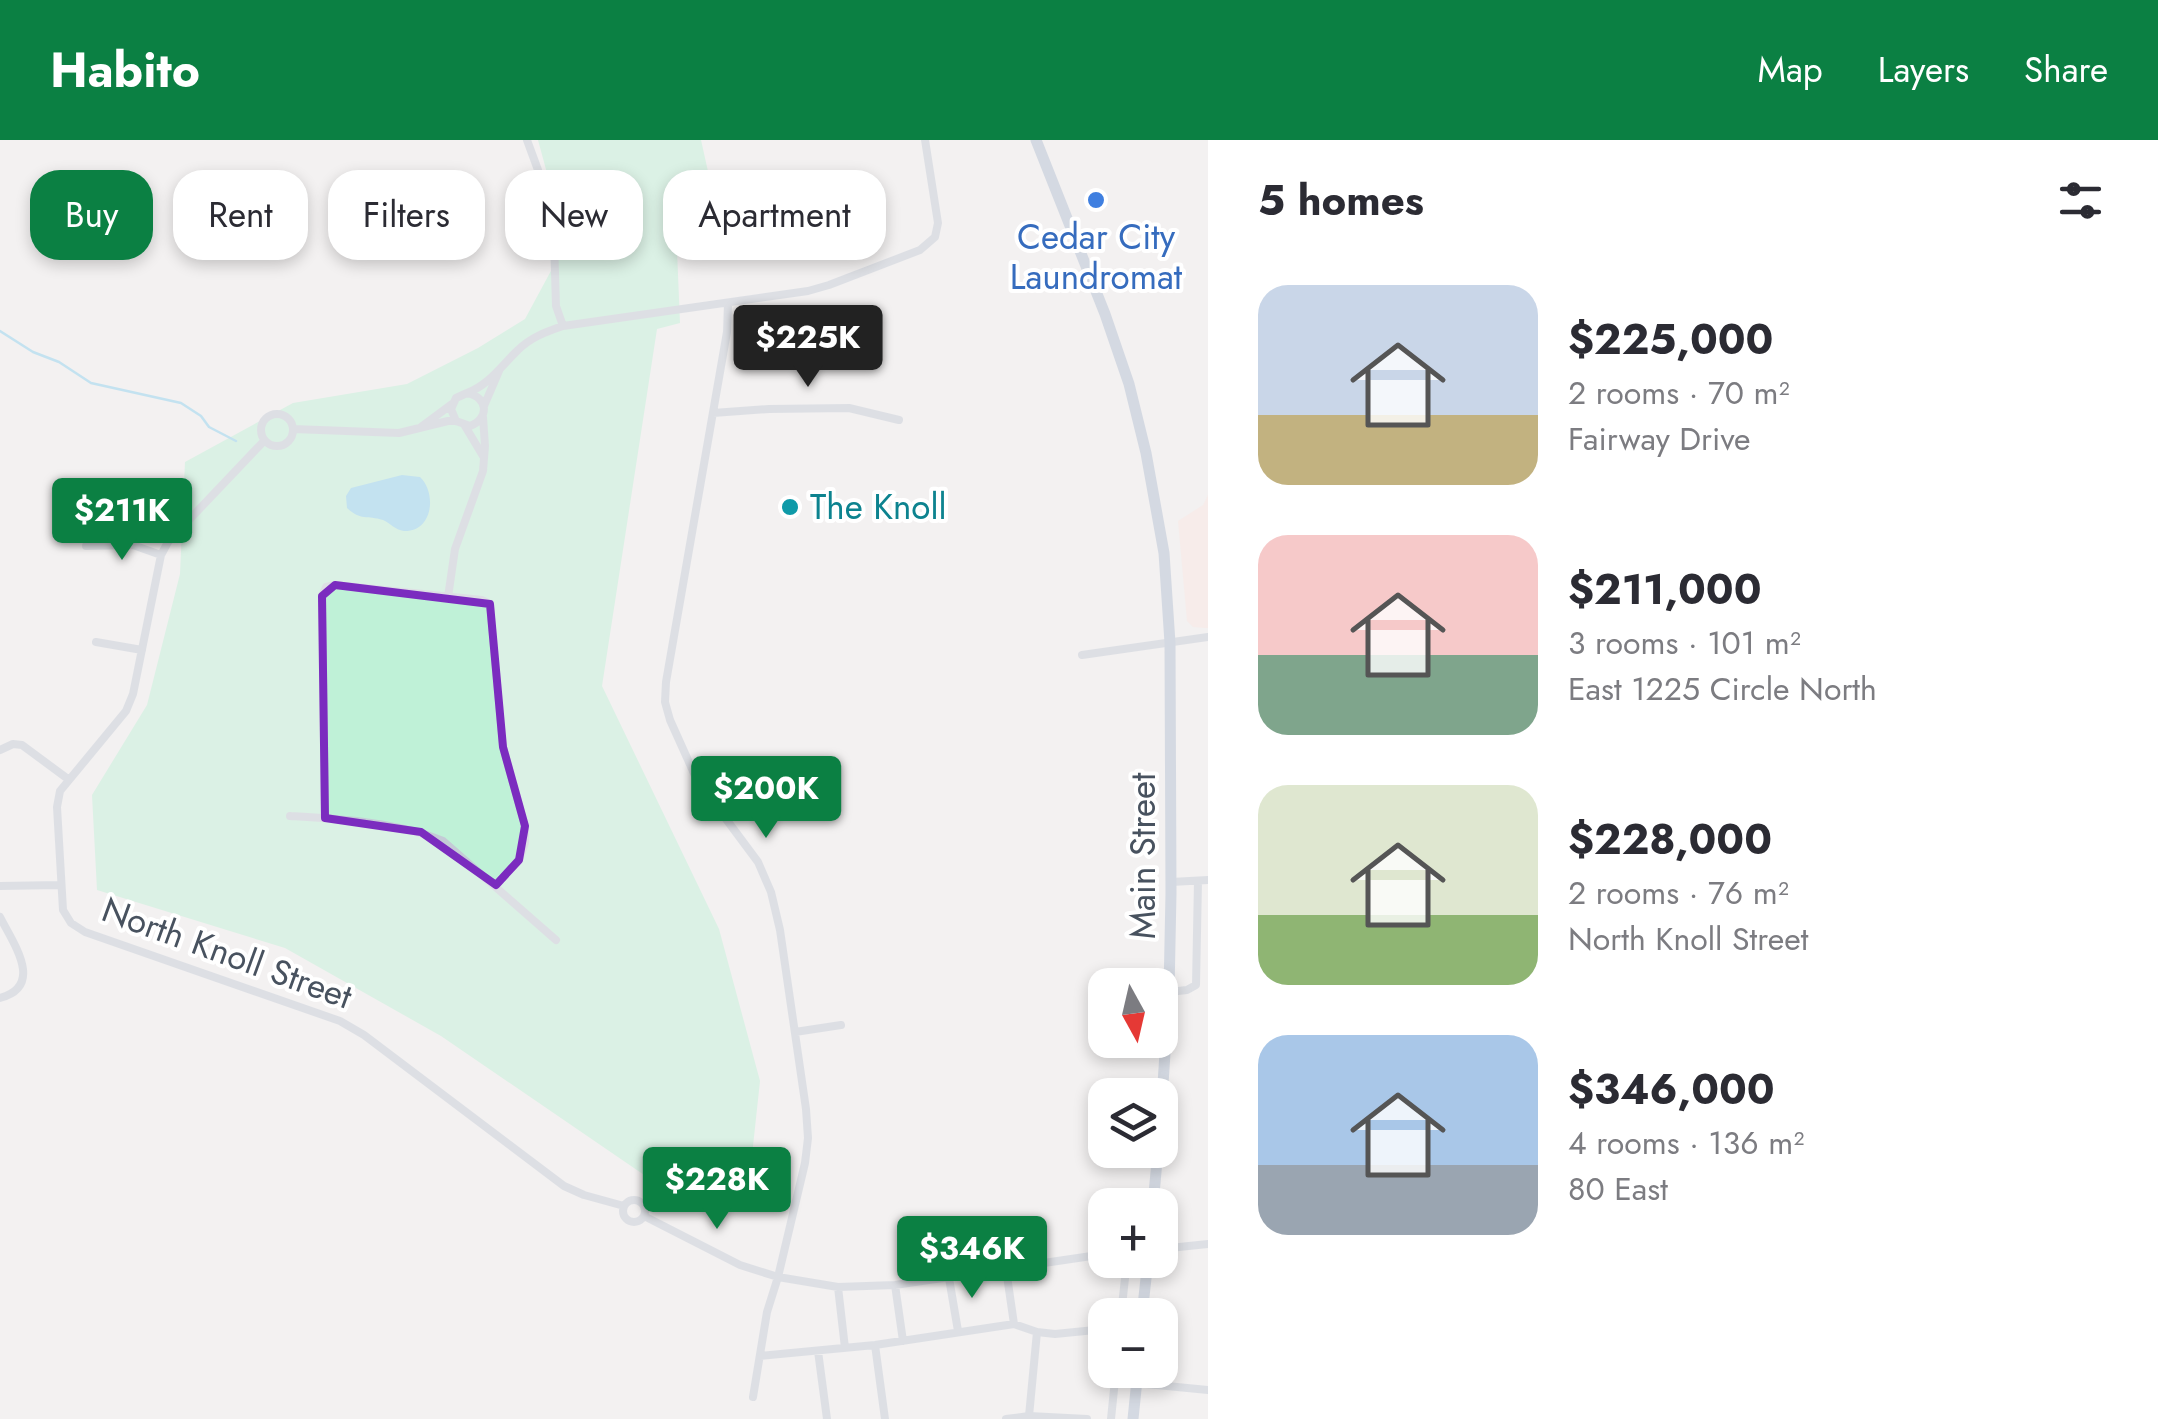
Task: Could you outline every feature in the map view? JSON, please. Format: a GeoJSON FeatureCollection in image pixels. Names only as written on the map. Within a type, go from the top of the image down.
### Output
{"type":"FeatureCollection","features":[{"type":"Feature","properties":{"kind":"main road","name":"Main Street"},"geometry":{"type":"LineString","coordinates":[[1036,140],[1129,384],[1164,553],[1170,643],[1170,968]]}},
{"type":"Feature","properties":{"kind":"main road"},"geometry":{"type":"LineString","coordinates":[[1134,1419],[1136,1388]]}},
{"type":"Feature","properties":{"kind":"street"},"geometry":{"type":"LineString","coordinates":[[527,140],[554,240],[556,306],[563,326]]}},
{"type":"Feature","properties":{"kind":"street"},"geometry":{"type":"LineString","coordinates":[[448,596],[455,550],[483,471],[484,406],[500,372],[519,348],[538,334],[563,326],[728,304],[829,285],[920,250],[934,238],[938,223],[925,140]]}},
{"type":"Feature","properties":{"kind":"street"},"geometry":{"type":"LineString","coordinates":[[728,304],[728,332],[665,702],[697,780],[758,862],[771,892],[806,1108],[808,1138],[804,1163],[766,1312],[753,1397]]}},
{"type":"Feature","properties":{"kind":"street"},"geometry":{"type":"LineString","coordinates":[[421,427],[456,398],[476,390],[500,372]]}},
{"type":"Feature","properties":{"kind":"street"},"geometry":{"type":"LineString","coordinates":[[467,393],[478,397],[484,406]]}},
{"type":"Feature","properties":{"kind":"street"},"geometry":{"type":"LineString","coordinates":[[452,404],[452,415],[483,456]]}},
{"type":"Feature","properties":{"kind":"street"},"geometry":{"type":"LineString","coordinates":[[714,414],[849,408],[899,420]]}},
{"type":"Feature","properties":{"kind":"street","name":"North Knoll Street"},"geometry":{"type":"LineString","coordinates":[[282,415],[292,423],[292,436],[283,445],[270,445],[264,440],[262,424],[269,416],[282,415]]}},
{"type":"Feature","properties":{"kind":"street","name":"North Knoll Street"},"geometry":{"type":"LineString","coordinates":[[293,429],[399,432],[476,424],[483,416]]}},
{"type":"Feature","properties":{"kind":"street","name":"North Knoll Street"},"geometry":{"type":"LineString","coordinates":[[264,440],[161,554],[133,694],[126,711],[60,791],[57,808],[63,910],[71,923],[85,932],[340,1021],[564,1186],[624,1206]]}},
{"type":"Feature","properties":{"kind":"street"},"geometry":{"type":"LineString","coordinates":[[86,546],[133,545],[161,554]]}},
{"type":"Feature","properties":{"kind":"street"},"geometry":{"type":"LineString","coordinates":[[325,818],[322,596],[326,587],[482,600],[490,604],[503,747],[525,826],[525,843],[518,860],[496,885]]}},
{"type":"Feature","properties":{"kind":"street"},"geometry":{"type":"LineString","coordinates":[[1082,655],[1208,637]]}},
{"type":"Feature","properties":{"kind":"street"},"geometry":{"type":"LineString","coordinates":[[96,642],[142,650]]}},
{"type":"Feature","properties":{"kind":"street"},"geometry":{"type":"LineString","coordinates":[[0,750],[22,744],[68,779]]}},
{"type":"Feature","properties":{"kind":"street"},"geometry":{"type":"LineString","coordinates":[[290,816],[421,832],[443,841],[556,940]]}},
{"type":"Feature","properties":{"kind":"street"},"geometry":{"type":"LineString","coordinates":[[1171,882],[1203,880],[1196,985],[1178,991]]}},
{"type":"Feature","properties":{"kind":"street"},"geometry":{"type":"LineString","coordinates":[[0,886],[60,885]]}},
{"type":"Feature","properties":{"kind":"street"},"geometry":{"type":"LineString","coordinates":[[0,916],[25,968],[23,982],[13,994],[0,998]]}},
{"type":"Feature","properties":{"kind":"street"},"geometry":{"type":"LineString","coordinates":[[795,1032],[841,1025]]}},
{"type":"Feature","properties":{"kind":"street","name":"North Knoll Street"},"geometry":{"type":"LineString","coordinates":[[632,1200],[639,1201],[644,1206],[644,1216],[638,1221],[627,1220],[624,1206],[632,1200]]}},
{"type":"Feature","properties":{"kind":"street","name":"North Knoll Street"},"geometry":{"type":"LineString","coordinates":[[644,1216],[740,1265],[778,1277],[838,1288],[949,1278],[1088,1257]]}},
{"type":"Feature","properties":{"kind":"street"},"geometry":{"type":"LineString","coordinates":[[1178,1248],[1208,1244]]}},
{"type":"Feature","properties":{"kind":"street"},"geometry":{"type":"LineString","coordinates":[[1006,1269],[1014,1324]]}},
{"type":"Feature","properties":{"kind":"street"},"geometry":{"type":"LineString","coordinates":[[949,1278],[958,1331]]}},
{"type":"Feature","properties":{"kind":"street"},"geometry":{"type":"LineString","coordinates":[[895,1284],[903,1341]]}},
{"type":"Feature","properties":{"kind":"street"},"geometry":{"type":"LineString","coordinates":[[838,1288],[846,1348]]}},
{"type":"Feature","properties":{"kind":"street"},"geometry":{"type":"LineString","coordinates":[[760,1356],[875,1345],[1014,1324],[1056,1334],[1088,1331]]}},
{"type":"Feature","properties":{"kind":"street"},"geometry":{"type":"LineString","coordinates":[[1029,1416],[1037,1332]]}},
{"type":"Feature","properties":{"kind":"street"},"geometry":{"type":"LineString","coordinates":[[875,1345],[885,1419]]}},
{"type":"Feature","properties":{"kind":"street"},"geometry":{"type":"LineString","coordinates":[[818,1351],[827,1419]]}},
{"type":"Feature","properties":{"kind":"street"},"geometry":{"type":"LineString","coordinates":[[1178,1385],[1208,1390]]}},
{"type":"Feature","properties":{"kind":"street"},"geometry":{"type":"LineString","coordinates":[[1111,1419],[1114,1388]]}},
{"type":"Feature","properties":{"kind":"street"},"geometry":{"type":"LineString","coordinates":[[1006,1419],[1087,1419]]}},
{"type":"Feature","properties":{"kind":"highlighted area"},"geometry":{"type":"Polygon","coordinates":[[[335,585],[490,604],[503,747],[525,826],[519,860],[496,885],[421,832],[325,818],[322,596],[335,585]]]}},
{"type":"Feature","properties":{"kind":"shaded area"},"geometry":{"type":"Polygon","coordinates":[[[1208,495],[1205,628],[1193,627],[1187,621],[1178,521],[1203,505],[1208,495]]]}},
{"type":"Feature","properties":{"kind":"green space"},"geometry":{"type":"Polygon","coordinates":[[[538,140],[701,140],[708,170],[663,170],[663,260],[677,260],[680,323],[657,329],[602,686],[719,929],[760,1081],[746,1211],[669,1192],[441,1036],[285,948],[97,890],[92,795],[147,705],[180,574],[185,462],[293,403],[407,384],[478,348],[525,319],[557,260],[643,260],[643,170],[546,170],[538,140]]]}},
{"type":"Feature","properties":{"kind":"water"},"geometry":{"type":"Polygon","coordinates":[[[402,475],[420,477],[429,492],[426,519],[414,530],[404,531],[347,508],[346,496],[351,488],[402,475]]]}},
{"type":"Feature","properties":{"kind":"waterway"},"geometry":{"type":"LineString","coordinates":[[0,331],[91,383],[181,403],[201,416],[209,427],[236,441]]}},
{"type":"Feature","properties":{"kind":"place","name":"Cedar City Laundromat"},"geometry":{"type":"Point","coordinates":[1096,200]}},
{"type":"Feature","properties":{"kind":"place","name":"The Knoll"},"geometry":{"type":"Point","coordinates":[790,507]}}]}
